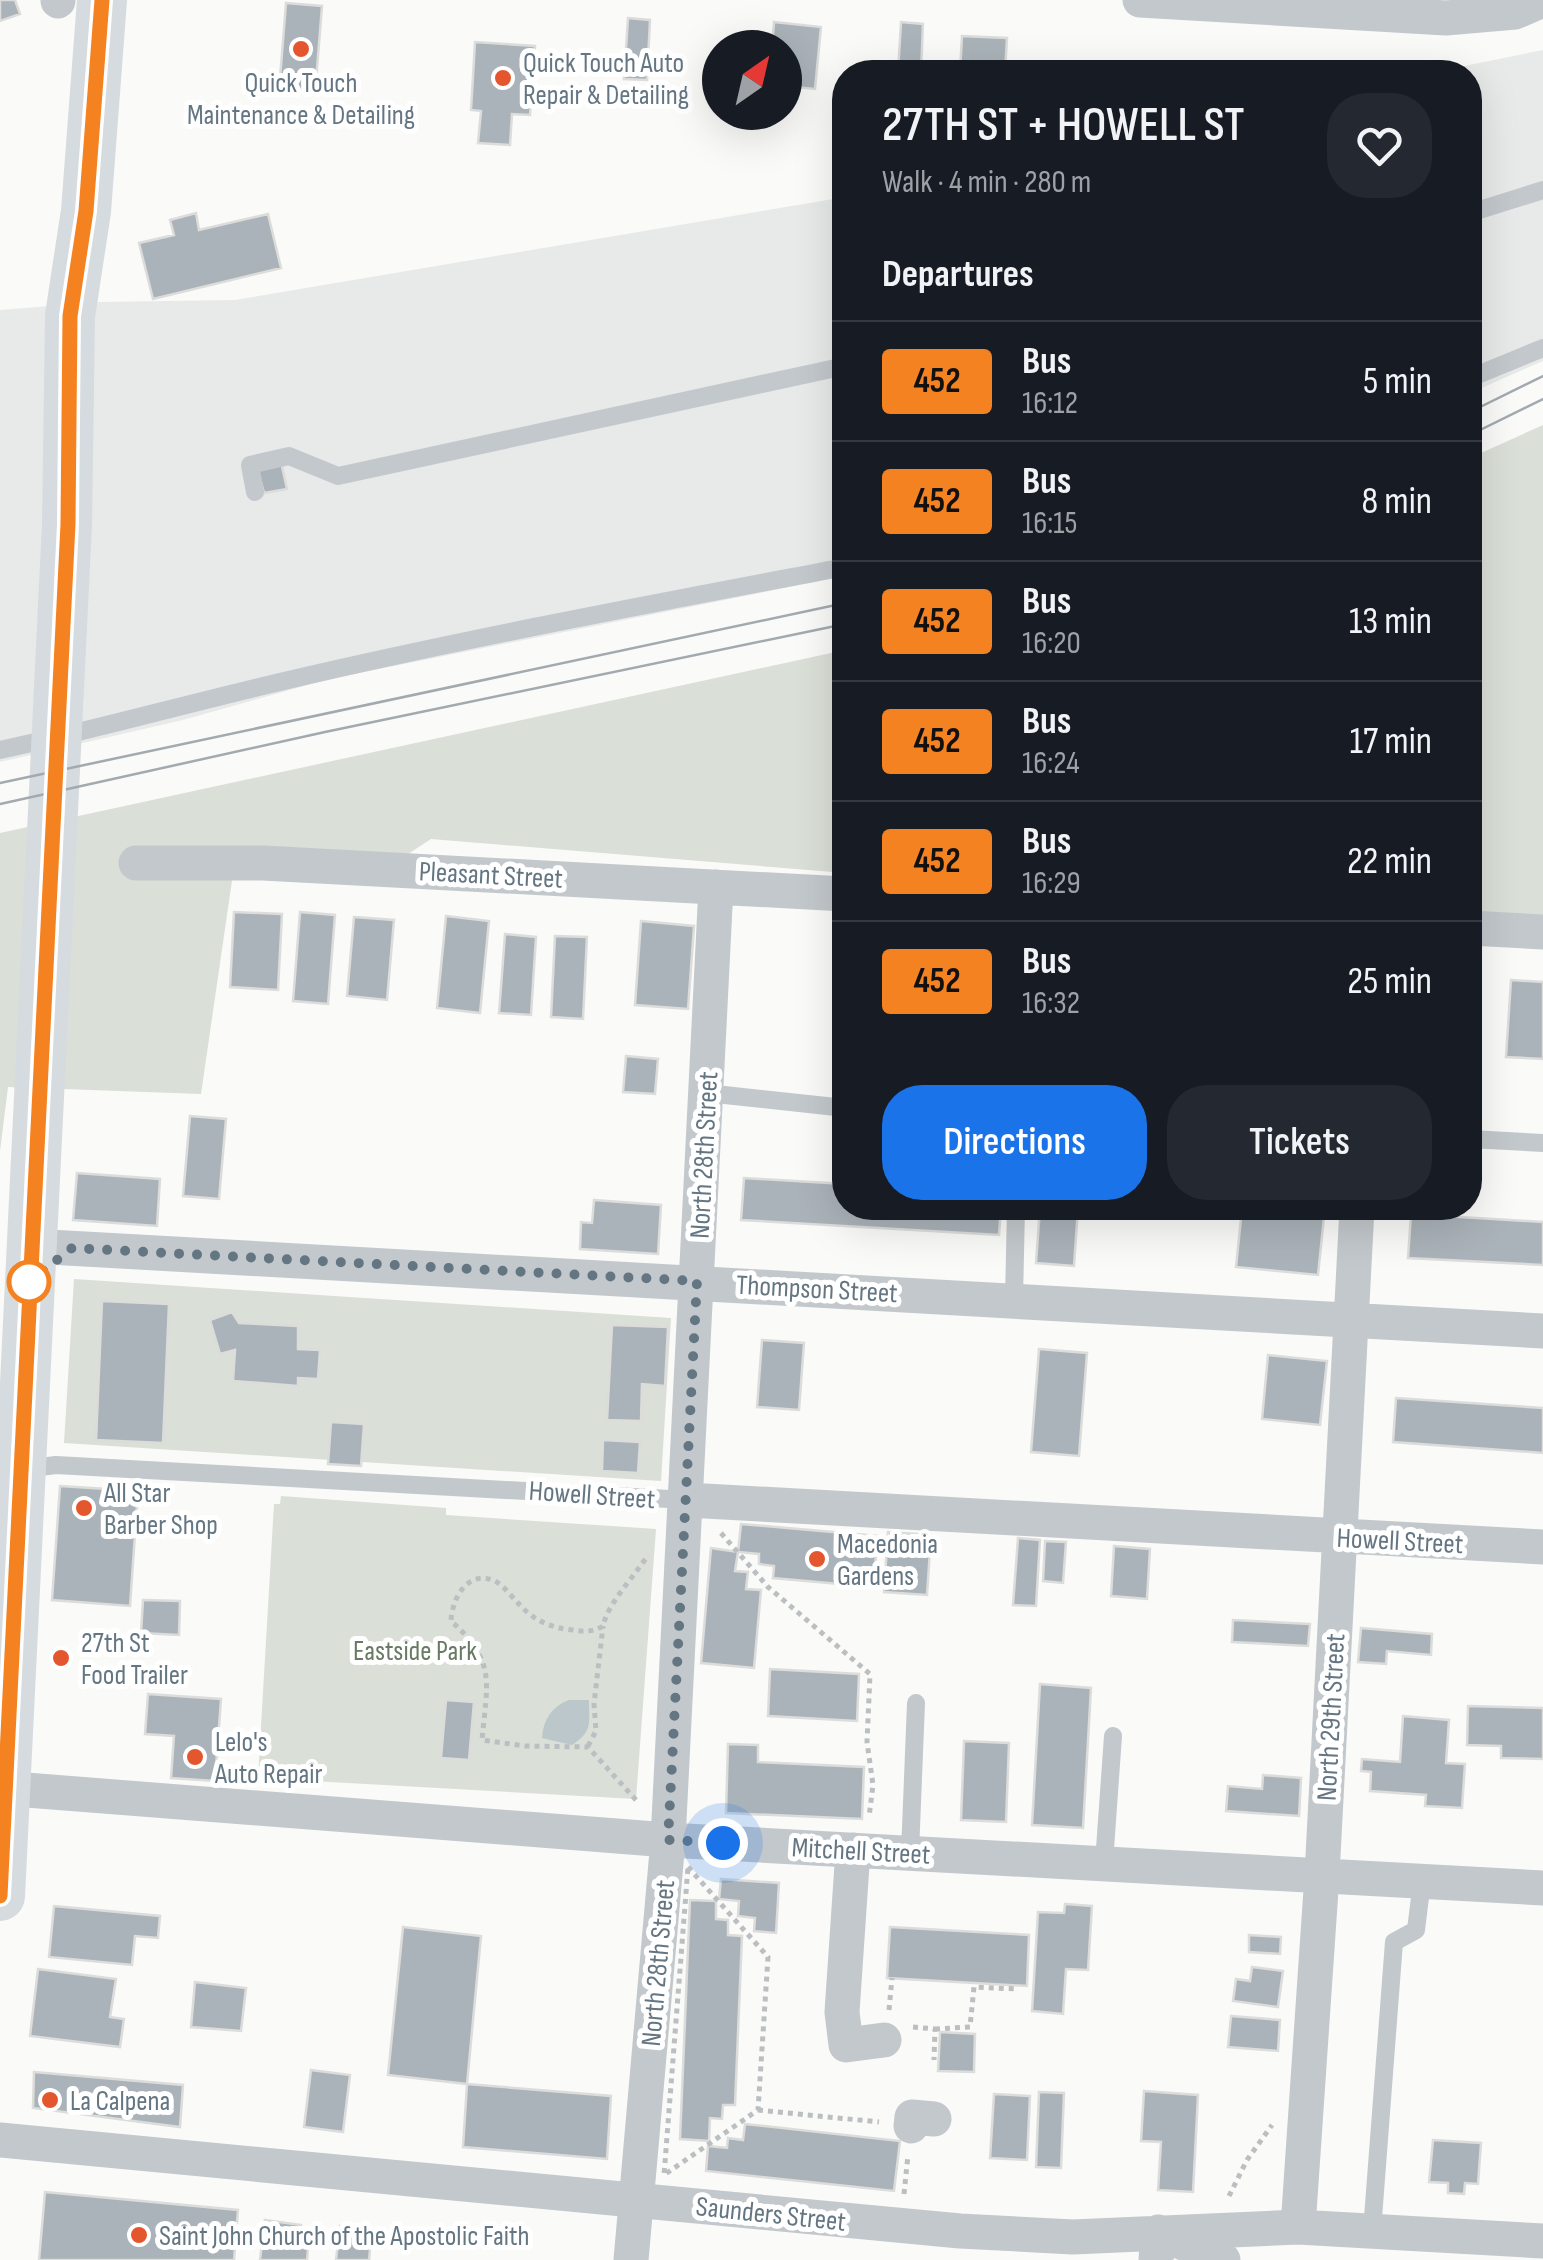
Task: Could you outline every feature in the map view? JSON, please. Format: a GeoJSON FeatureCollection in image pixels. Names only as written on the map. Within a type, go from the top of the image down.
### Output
{"type":"FeatureCollection","features":[{"type":"Feature","properties":{"kind":"main road"},"geometry":{"type":"LineString","coordinates":[[0,1896],[9,1469],[31,1246],[68,524],[70,316],[86,211],[102,0]]}},
{"type":"Feature","properties":{"kind":"street"},"geometry":{"type":"LineString","coordinates":[[1140,0],[1446,18],[1514,12],[1543,0]]}},
{"type":"Feature","properties":{"kind":"street","name":"Pleasant Street"},"geometry":{"type":"LineString","coordinates":[[136,863],[263,863],[832,893]]}},
{"type":"Feature","properties":{"kind":"street","name":"North 28th Street"},"geometry":{"type":"LineString","coordinates":[[631,2260],[668,1840],[716,887]]}},
{"type":"Feature","properties":{"kind":"street"},"geometry":{"type":"LineString","coordinates":[[1482,929],[1543,932]]}},
{"type":"Feature","properties":{"kind":"street","name":"North 29th Street"},"geometry":{"type":"LineString","coordinates":[[1298,2227],[1322,1875],[1357,1220]]}},
{"type":"Feature","properties":{"kind":"street","name":"Thompson Street"},"geometry":{"type":"LineString","coordinates":[[31,1246],[1543,1331]]}},
{"type":"Feature","properties":{"kind":"street","name":"Howell Street"},"geometry":{"type":"LineString","coordinates":[[687,1500],[1543,1548]]}},
{"type":"Feature","properties":{"kind":"street","name":"Mitchell Street"},"geometry":{"type":"LineString","coordinates":[[3,1788],[668,1840],[860,1837],[910,1853],[1543,1888]]}},
{"type":"Feature","properties":{"kind":"street"},"geometry":{"type":"LineString","coordinates":[[860,1837],[842,2012],[846,2045],[884,2040]]}},
{"type":"Feature","properties":{"kind":"street","name":"Saunders Street"},"geometry":{"type":"LineString","coordinates":[[0,2140],[960,2231],[1157,2246],[1298,2227],[1543,2240]]}},
{"type":"Feature","properties":{"kind":"street"},"geometry":{"type":"LineString","coordinates":[[1157,2246],[1223,2260]]}},
{"type":"Feature","properties":{"kind":"lane"},"geometry":{"type":"LineString","coordinates":[[1482,209],[1543,190]]}},
{"type":"Feature","properties":{"kind":"lane"},"geometry":{"type":"LineString","coordinates":[[1482,373],[1543,348]]}},
{"type":"Feature","properties":{"kind":"lane"},"geometry":{"type":"LineString","coordinates":[[255,492],[250,465],[289,456],[338,476],[832,369]]}},
{"type":"Feature","properties":{"kind":"lane"},"geometry":{"type":"LineString","coordinates":[[0,750],[98,730],[301,678],[832,570]]}},
{"type":"Feature","properties":{"kind":"lane"},"geometry":{"type":"LineString","coordinates":[[706,1092],[832,1107]]}},
{"type":"Feature","properties":{"kind":"lane"},"geometry":{"type":"LineString","coordinates":[[1482,1140],[1543,1143]]}},
{"type":"Feature","properties":{"kind":"lane"},"geometry":{"type":"LineString","coordinates":[[1014,1300],[1016,1220]]}},
{"type":"Feature","properties":{"kind":"lane","name":"Howell Street"},"geometry":{"type":"LineString","coordinates":[[9,1469],[56,1465],[687,1500]]}},
{"type":"Feature","properties":{"kind":"lane"},"geometry":{"type":"LineString","coordinates":[[910,1853],[916,1703]]}},
{"type":"Feature","properties":{"kind":"lane"},"geometry":{"type":"LineString","coordinates":[[1104,1863],[1113,1736]]}},
{"type":"Feature","properties":{"kind":"lane"},"geometry":{"type":"LineString","coordinates":[[1372,2231],[1394,1942],[1416,1930],[1422,1881]]}},
{"type":"Feature","properties":{"kind":"path"},"geometry":{"type":"LineString","coordinates":[[717,1528],[768,1588],[870,1674],[867,1742],[873,1785],[860,1837]]}},
{"type":"Feature","properties":{"kind":"path"},"geometry":{"type":"LineString","coordinates":[[588,1747],[596,1731],[594,1704],[606,1610],[630,1584],[654,1544]]}},
{"type":"Feature","properties":{"kind":"path"},"geometry":{"type":"LineString","coordinates":[[603,1626],[594,1632],[546,1625],[530,1616],[496,1582],[482,1579],[472,1580],[459,1592],[451,1621],[466,1634],[485,1662],[488,1676],[482,1740],[525,1746],[588,1747],[642,1806]]}},
{"type":"Feature","properties":{"kind":"path"},"geometry":{"type":"LineString","coordinates":[[664,2175],[688,1867],[768,1957],[758,2110]]}},
{"type":"Feature","properties":{"kind":"path"},"geometry":{"type":"LineString","coordinates":[[935,2028],[970,2027],[974,1987],[1017,1990]]}},
{"type":"Feature","properties":{"kind":"path"},"geometry":{"type":"LineString","coordinates":[[664,2175],[758,2110],[922,2122],[903,2202]]}},
{"type":"Feature","properties":{"kind":"path"},"geometry":{"type":"LineString","coordinates":[[1228,2198],[1260,2140],[1284,2112]]}},
{"type":"Feature","properties":{"kind":"path"},"geometry":{"type":"LineString","coordinates":[[664,2175],[683,2177]]}},
{"type":"Feature","properties":{"kind":"shaded area"},"geometry":{"type":"Polygon","coordinates":[[[1543,50],[1543,361],[1482,388],[1482,62],[1543,50]]]}},
{"type":"Feature","properties":{"kind":"shaded area"},"geometry":{"type":"Polygon","coordinates":[[[832,199],[832,579],[329,679],[183,720],[0,762],[0,310],[100,302],[235,300],[832,199]]]}},
{"type":"Feature","properties":{"kind":"shaded area"},"geometry":{"type":"Polygon","coordinates":[[[569,1700],[589,1700],[584,1735],[572,1745],[542,1738],[550,1714],[569,1700]]]}},
{"type":"Feature","properties":{"kind":"green space"},"geometry":{"type":"Polygon","coordinates":[[[1543,425],[1543,932],[1482,929],[1482,453],[1543,425]]]}},
{"type":"Feature","properties":{"kind":"green space"},"geometry":{"type":"Polygon","coordinates":[[[832,653],[832,872],[431,839],[402,858],[236,853],[201,1094],[8,1087],[0,1151],[0,833],[832,653]]]}},
{"type":"Feature","properties":{"kind":"green space"},"geometry":{"type":"Polygon","coordinates":[[[74,1279],[671,1318],[661,1481],[64,1443],[74,1279]]]}},
{"type":"Feature","properties":{"kind":"green space","name":"Eastside Park"},"geometry":{"type":"Polygon","coordinates":[[[281,1496],[446,1508],[446,1515],[656,1529],[636,1799],[258,1778],[274,1504],[280,1504],[281,1496]]]}},
{"type":"Feature","properties":{"kind":"building"},"geometry":{"type":"Polygon","coordinates":[[[0,0],[15,0],[20,14],[0,21],[0,0]]]}},
{"type":"Feature","properties":{"kind":"building","name":"Quick Touch Maintenance & Detailing"},"geometry":{"type":"Polygon","coordinates":[[[286,3],[322,6],[315,94],[279,91],[286,3]]]}},
{"type":"Feature","properties":{"kind":"building"},"geometry":{"type":"Polygon","coordinates":[[[628,18],[650,20],[647,80],[624,79],[628,18]]]}},
{"type":"Feature","properties":{"kind":"building"},"geometry":{"type":"Polygon","coordinates":[[[774,22],[821,27],[815,89],[802,88],[802,30],[773,30],[774,22]]]}},
{"type":"Feature","properties":{"kind":"building"},"geometry":{"type":"Polygon","coordinates":[[[901,22],[923,24],[922,60],[899,60],[901,22]]]}},
{"type":"Feature","properties":{"kind":"building"},"geometry":{"type":"Polygon","coordinates":[[[962,36],[1007,38],[1006,60],[961,60],[962,36]]]}},
{"type":"Feature","properties":{"kind":"building","name":"Quick Touch Auto Repair & Detailing"},"geometry":{"type":"Polygon","coordinates":[[[475,42],[535,46],[530,115],[512,114],[510,145],[478,143],[481,111],[471,110],[475,42]]]}},
{"type":"Feature","properties":{"kind":"building"},"geometry":{"type":"Polygon","coordinates":[[[196,213],[199,230],[268,214],[281,268],[153,299],[139,243],[174,235],[170,220],[196,213]]]}},
{"type":"Feature","properties":{"kind":"building"},"geometry":{"type":"Polygon","coordinates":[[[281,462],[287,489],[264,493],[257,468],[281,462]]]}},
{"type":"Feature","properties":{"kind":"building"},"geometry":{"type":"Polygon","coordinates":[[[234,912],[282,914],[278,990],[230,987],[234,912]]]}},
{"type":"Feature","properties":{"kind":"building"},"geometry":{"type":"Polygon","coordinates":[[[300,912],[335,915],[328,1004],[293,1001],[300,912]]]}},
{"type":"Feature","properties":{"kind":"building"},"geometry":{"type":"Polygon","coordinates":[[[446,916],[489,921],[480,1013],[437,1008],[446,916]]]}},
{"type":"Feature","properties":{"kind":"building"},"geometry":{"type":"Polygon","coordinates":[[[354,917],[394,920],[387,1000],[347,996],[354,917]]]}},
{"type":"Feature","properties":{"kind":"building"},"geometry":{"type":"Polygon","coordinates":[[[641,921],[694,926],[688,1009],[635,1005],[641,921]]]}},
{"type":"Feature","properties":{"kind":"building"},"geometry":{"type":"Polygon","coordinates":[[[505,934],[536,937],[531,1015],[499,1013],[505,934]]]}},
{"type":"Feature","properties":{"kind":"building"},"geometry":{"type":"Polygon","coordinates":[[[555,936],[587,937],[583,1019],[551,1017],[555,936]]]}},
{"type":"Feature","properties":{"kind":"building"},"geometry":{"type":"Polygon","coordinates":[[[1511,980],[1543,982],[1543,1059],[1506,1057],[1511,980]]]}},
{"type":"Feature","properties":{"kind":"building"},"geometry":{"type":"Polygon","coordinates":[[[626,1056],[658,1059],[655,1094],[623,1092],[626,1056]]]}},
{"type":"Feature","properties":{"kind":"building"},"geometry":{"type":"Polygon","coordinates":[[[190,1116],[226,1119],[219,1199],[183,1196],[190,1116]]]}},
{"type":"Feature","properties":{"kind":"building"},"geometry":{"type":"Polygon","coordinates":[[[77,1173],[160,1179],[157,1226],[73,1220],[77,1173]]]}},
{"type":"Feature","properties":{"kind":"building"},"geometry":{"type":"Polygon","coordinates":[[[744,1178],[832,1183],[832,1220],[1000,1220],[999,1235],[741,1220],[744,1178]]]}},
{"type":"Feature","properties":{"kind":"building"},"geometry":{"type":"Polygon","coordinates":[[[594,1200],[661,1205],[658,1254],[580,1249],[581,1222],[592,1223],[594,1200]]]}},
{"type":"Feature","properties":{"kind":"building"},"geometry":{"type":"Polygon","coordinates":[[[1039,1220],[1077,1220],[1074,1266],[1036,1263],[1039,1220]]]}},
{"type":"Feature","properties":{"kind":"building"},"geometry":{"type":"Polygon","coordinates":[[[1241,1220],[1324,1220],[1318,1275],[1236,1267],[1241,1220]]]}},
{"type":"Feature","properties":{"kind":"building"},"geometry":{"type":"Polygon","coordinates":[[[1411,1220],[1543,1222],[1543,1265],[1408,1258],[1411,1220]]]}},
{"type":"Feature","properties":{"kind":"building"},"geometry":{"type":"Polygon","coordinates":[[[102,1301],[169,1304],[163,1443],[96,1440],[102,1301]]]}},
{"type":"Feature","properties":{"kind":"building"},"geometry":{"type":"Polygon","coordinates":[[[232,1312],[239,1323],[298,1326],[298,1349],[320,1350],[318,1379],[298,1378],[298,1386],[233,1381],[235,1350],[220,1354],[210,1320],[232,1312]]]}},
{"type":"Feature","properties":{"kind":"building"},"geometry":{"type":"Polygon","coordinates":[[[612,1325],[668,1327],[665,1386],[642,1384],[641,1421],[607,1420],[612,1325]]]}},
{"type":"Feature","properties":{"kind":"building"},"geometry":{"type":"Polygon","coordinates":[[[762,1340],[804,1343],[799,1410],[757,1407],[762,1340]]]}},
{"type":"Feature","properties":{"kind":"building"},"geometry":{"type":"Polygon","coordinates":[[[1039,1349],[1087,1353],[1079,1456],[1031,1452],[1039,1349]]]}},
{"type":"Feature","properties":{"kind":"building"},"geometry":{"type":"Polygon","coordinates":[[[1268,1355],[1327,1361],[1320,1425],[1262,1419],[1268,1355]]]}},
{"type":"Feature","properties":{"kind":"building"},"geometry":{"type":"Polygon","coordinates":[[[1396,1398],[1543,1408],[1543,1453],[1393,1442],[1396,1398]]]}},
{"type":"Feature","properties":{"kind":"building"},"geometry":{"type":"Polygon","coordinates":[[[331,1422],[364,1424],[361,1466],[328,1464],[331,1422]]]}},
{"type":"Feature","properties":{"kind":"building"},"geometry":{"type":"Polygon","coordinates":[[[603,1440],[640,1442],[638,1473],[602,1471],[603,1440]]]}},
{"type":"Feature","properties":{"kind":"building"},"geometry":{"type":"Polygon","coordinates":[[[60,1486],[138,1491],[130,1606],[52,1600],[60,1486]]]}},
{"type":"Feature","properties":{"kind":"building","name":"Macedonia Gardens"},"geometry":{"type":"Polygon","coordinates":[[[741,1524],[878,1536],[873,1587],[773,1578],[774,1566],[759,1564],[759,1554],[738,1552],[741,1524]]]}},
{"type":"Feature","properties":{"kind":"building"},"geometry":{"type":"Polygon","coordinates":[[[888,1532],[931,1535],[927,1595],[884,1592],[888,1532]]]}},
{"type":"Feature","properties":{"kind":"building"},"geometry":{"type":"Polygon","coordinates":[[[1018,1538],[1040,1540],[1036,1606],[1013,1605],[1018,1538]]]}},
{"type":"Feature","properties":{"kind":"building"},"geometry":{"type":"Polygon","coordinates":[[[1045,1541],[1066,1542],[1063,1583],[1043,1581],[1045,1541]]]}},
{"type":"Feature","properties":{"kind":"building"},"geometry":{"type":"Polygon","coordinates":[[[1114,1546],[1150,1549],[1147,1599],[1111,1596],[1114,1546]]]}},
{"type":"Feature","properties":{"kind":"building"},"geometry":{"type":"Polygon","coordinates":[[[711,1548],[738,1552],[735,1571],[748,1572],[746,1589],[761,1590],[754,1668],[701,1663],[711,1548]]]}},
{"type":"Feature","properties":{"kind":"building"},"geometry":{"type":"Polygon","coordinates":[[[143,1600],[180,1601],[179,1635],[141,1633],[143,1600]]]}},
{"type":"Feature","properties":{"kind":"building"},"geometry":{"type":"Polygon","coordinates":[[[1233,1620],[1310,1624],[1308,1646],[1232,1642],[1233,1620]]]}},
{"type":"Feature","properties":{"kind":"building"},"geometry":{"type":"Polygon","coordinates":[[[1361,1628],[1432,1634],[1431,1655],[1387,1651],[1386,1664],[1358,1662],[1361,1628]]]}},
{"type":"Feature","properties":{"kind":"building"},"geometry":{"type":"Polygon","coordinates":[[[770,1669],[859,1674],[857,1721],[768,1716],[770,1669]]]}},
{"type":"Feature","properties":{"kind":"building"},"geometry":{"type":"Polygon","coordinates":[[[1040,1684],[1091,1688],[1083,1828],[1032,1825],[1040,1684]]]}},
{"type":"Feature","properties":{"kind":"building","name":"Lelo's Auto Repair"},"geometry":{"type":"Polygon","coordinates":[[[148,1694],[221,1699],[215,1781],[171,1778],[174,1736],[145,1734],[148,1694]]]}},
{"type":"Feature","properties":{"kind":"building"},"geometry":{"type":"Polygon","coordinates":[[[446,1700],[474,1702],[469,1760],[441,1758],[446,1700]]]}},
{"type":"Feature","properties":{"kind":"building"},"geometry":{"type":"Polygon","coordinates":[[[1468,1706],[1543,1708],[1543,1759],[1501,1758],[1501,1746],[1467,1745],[1468,1706]]]}},
{"type":"Feature","properties":{"kind":"building"},"geometry":{"type":"Polygon","coordinates":[[[1403,1716],[1449,1720],[1446,1763],[1465,1764],[1462,1808],[1425,1806],[1426,1795],[1370,1791],[1371,1772],[1361,1771],[1362,1759],[1400,1762],[1403,1716]]]}},
{"type":"Feature","properties":{"kind":"building"},"geometry":{"type":"Polygon","coordinates":[[[964,1741],[1009,1743],[1006,1822],[961,1820],[964,1741]]]}},
{"type":"Feature","properties":{"kind":"building"},"geometry":{"type":"Polygon","coordinates":[[[728,1744],[758,1745],[758,1762],[864,1767],[862,1819],[726,1813],[728,1744]]]}},
{"type":"Feature","properties":{"kind":"building"},"geometry":{"type":"Polygon","coordinates":[[[1263,1775],[1301,1778],[1299,1816],[1226,1811],[1228,1786],[1262,1789],[1263,1775]]]}},
{"type":"Feature","properties":{"kind":"building"},"geometry":{"type":"Polygon","coordinates":[[[721,1879],[779,1883],[776,1933],[754,1931],[755,1918],[738,1916],[739,1901],[719,1899],[721,1879]]]}},
{"type":"Feature","properties":{"kind":"building"},"geometry":{"type":"Polygon","coordinates":[[[690,1900],[716,1901],[716,1919],[728,1920],[728,1935],[742,1936],[735,2105],[723,2105],[722,2119],[710,2118],[709,2141],[680,2139],[690,1900]]]}},
{"type":"Feature","properties":{"kind":"building"},"geometry":{"type":"Polygon","coordinates":[[[1065,1904],[1092,1906],[1088,1970],[1066,1969],[1063,2014],[1032,2011],[1038,1912],[1064,1913],[1065,1904]]]}},
{"type":"Feature","properties":{"kind":"building"},"geometry":{"type":"Polygon","coordinates":[[[54,1906],[160,1916],[158,1938],[135,1936],[132,1965],[49,1957],[54,1906]]]}},
{"type":"Feature","properties":{"kind":"building"},"geometry":{"type":"Polygon","coordinates":[[[403,1927],[481,1936],[467,2084],[388,2075],[403,1927]]]}},
{"type":"Feature","properties":{"kind":"building"},"geometry":{"type":"Polygon","coordinates":[[[890,1927],[1029,1935],[1027,1986],[887,1978],[890,1927]]]}},
{"type":"Feature","properties":{"kind":"building"},"geometry":{"type":"Polygon","coordinates":[[[1249,1935],[1281,1937],[1280,1954],[1249,1952],[1249,1935]]]}},
{"type":"Feature","properties":{"kind":"building"},"geometry":{"type":"Polygon","coordinates":[[[1252,1967],[1283,1971],[1278,2007],[1233,2001],[1236,1979],[1250,1981],[1252,1967]]]}},
{"type":"Feature","properties":{"kind":"building"},"geometry":{"type":"Polygon","coordinates":[[[38,1969],[116,1979],[110,2017],[124,2019],[120,2047],[30,2036],[38,1969]]]}},
{"type":"Feature","properties":{"kind":"building"},"geometry":{"type":"Polygon","coordinates":[[[195,1982],[246,1988],[241,2031],[191,2027],[195,1982]]]}},
{"type":"Feature","properties":{"kind":"building"},"geometry":{"type":"Polygon","coordinates":[[[1231,2016],[1280,2020],[1278,2051],[1228,2047],[1231,2016]]]}},
{"type":"Feature","properties":{"kind":"building"},"geometry":{"type":"Polygon","coordinates":[[[940,2032],[975,2034],[974,2072],[938,2071],[940,2032]]]}},
{"type":"Feature","properties":{"kind":"building"},"geometry":{"type":"Polygon","coordinates":[[[311,2070],[350,2075],[343,2132],[304,2127],[311,2070]]]}},
{"type":"Feature","properties":{"kind":"building"},"geometry":{"type":"Polygon","coordinates":[[[34,2072],[183,2085],[180,2127],[33,2108],[34,2072]]]}},
{"type":"Feature","properties":{"kind":"building"},"geometry":{"type":"Polygon","coordinates":[[[467,2084],[611,2096],[607,2159],[463,2147],[467,2084]]]}},
{"type":"Feature","properties":{"kind":"building"},"geometry":{"type":"Polygon","coordinates":[[[1144,2091],[1198,2095],[1193,2192],[1158,2190],[1161,2142],[1141,2141],[1144,2091]]]}},
{"type":"Feature","properties":{"kind":"building"},"geometry":{"type":"Polygon","coordinates":[[[1039,2092],[1064,2093],[1061,2168],[1036,2167],[1039,2092]]]}},
{"type":"Feature","properties":{"kind":"building"},"geometry":{"type":"Polygon","coordinates":[[[994,2094],[1030,2096],[1027,2160],[990,2158],[994,2094]]]}},
{"type":"Feature","properties":{"kind":"building"},"geometry":{"type":"Polygon","coordinates":[[[745,2124],[900,2141],[894,2191],[706,2171],[708,2146],[727,2148],[728,2138],[743,2140],[745,2124]]]}},
{"type":"Feature","properties":{"kind":"building"},"geometry":{"type":"Polygon","coordinates":[[[1433,2140],[1481,2143],[1478,2184],[1465,2183],[1464,2194],[1448,2193],[1448,2183],[1429,2182],[1433,2140]]]}},
{"type":"Feature","properties":{"kind":"building","name":"Saint John Church of the Apostolic Faith"},"geometry":{"type":"Polygon","coordinates":[[[45,2192],[238,2210],[234,2260],[39,2260],[45,2192]]]}},
{"type":"Feature","properties":{"kind":"building"},"geometry":{"type":"Polygon","coordinates":[[[265,2220],[301,2225],[298,2247],[308,2249],[307,2260],[260,2260],[265,2220]]]}},
{"type":"Feature","properties":{"kind":"building"},"geometry":{"type":"Polygon","coordinates":[[[340,2226],[372,2229],[369,2260],[336,2260],[340,2226]]]}},
{"type":"Feature","properties":{"kind":"tram line"},"geometry":{"type":"LineString","coordinates":[[1482,406],[1543,376]]}},
{"type":"Feature","properties":{"kind":"tram line"},"geometry":{"type":"LineString","coordinates":[[1482,429],[1543,399]]}},
{"type":"Feature","properties":{"kind":"tram line"},"geometry":{"type":"LineString","coordinates":[[0,783],[832,606]]}},
{"type":"Feature","properties":{"kind":"tram line"},"geometry":{"type":"LineString","coordinates":[[0,804],[832,627]]}},
{"type":"Feature","properties":{"kind":"bus line","name":"452"},"geometry":{"type":"LineString","coordinates":[[0,1896],[68,524],[70,316],[86,211],[102,0]]}},
{"type":"Feature","properties":{"kind":"place","name":"Quick Touch Maintenance & Detailing"},"geometry":{"type":"Point","coordinates":[301,49]}},
{"type":"Feature","properties":{"kind":"place","name":"Quick Touch Auto Repair & Detailing"},"geometry":{"type":"Point","coordinates":[503,78]}},
{"type":"Feature","properties":{"kind":"place","name":"All Star Barber Shop"},"geometry":{"type":"Point","coordinates":[84,1508]}},
{"type":"Feature","properties":{"kind":"place","name":"Macedonia Gardens"},"geometry":{"type":"Point","coordinates":[817,1559]}},
{"type":"Feature","properties":{"kind":"place","name":"27th St Food Trailer"},"geometry":{"type":"Point","coordinates":[61,1658]}},
{"type":"Feature","properties":{"kind":"place","name":"Lelo's Auto Repair"},"geometry":{"type":"Point","coordinates":[195,1757]}},
{"type":"Feature","properties":{"kind":"place","name":"La Calpena"},"geometry":{"type":"Point","coordinates":[50,2100]}},
{"type":"Feature","properties":{"kind":"place","name":"Saint John Church of the Apostolic Faith"},"geometry":{"type":"Point","coordinates":[139,2235]}},
{"type":"Feature","properties":{"kind":"route"},"geometry":{"type":"LineString","coordinates":[[29,1282],[72,1248],[697,1281],[668,1840],[723,1843]]}}]}
